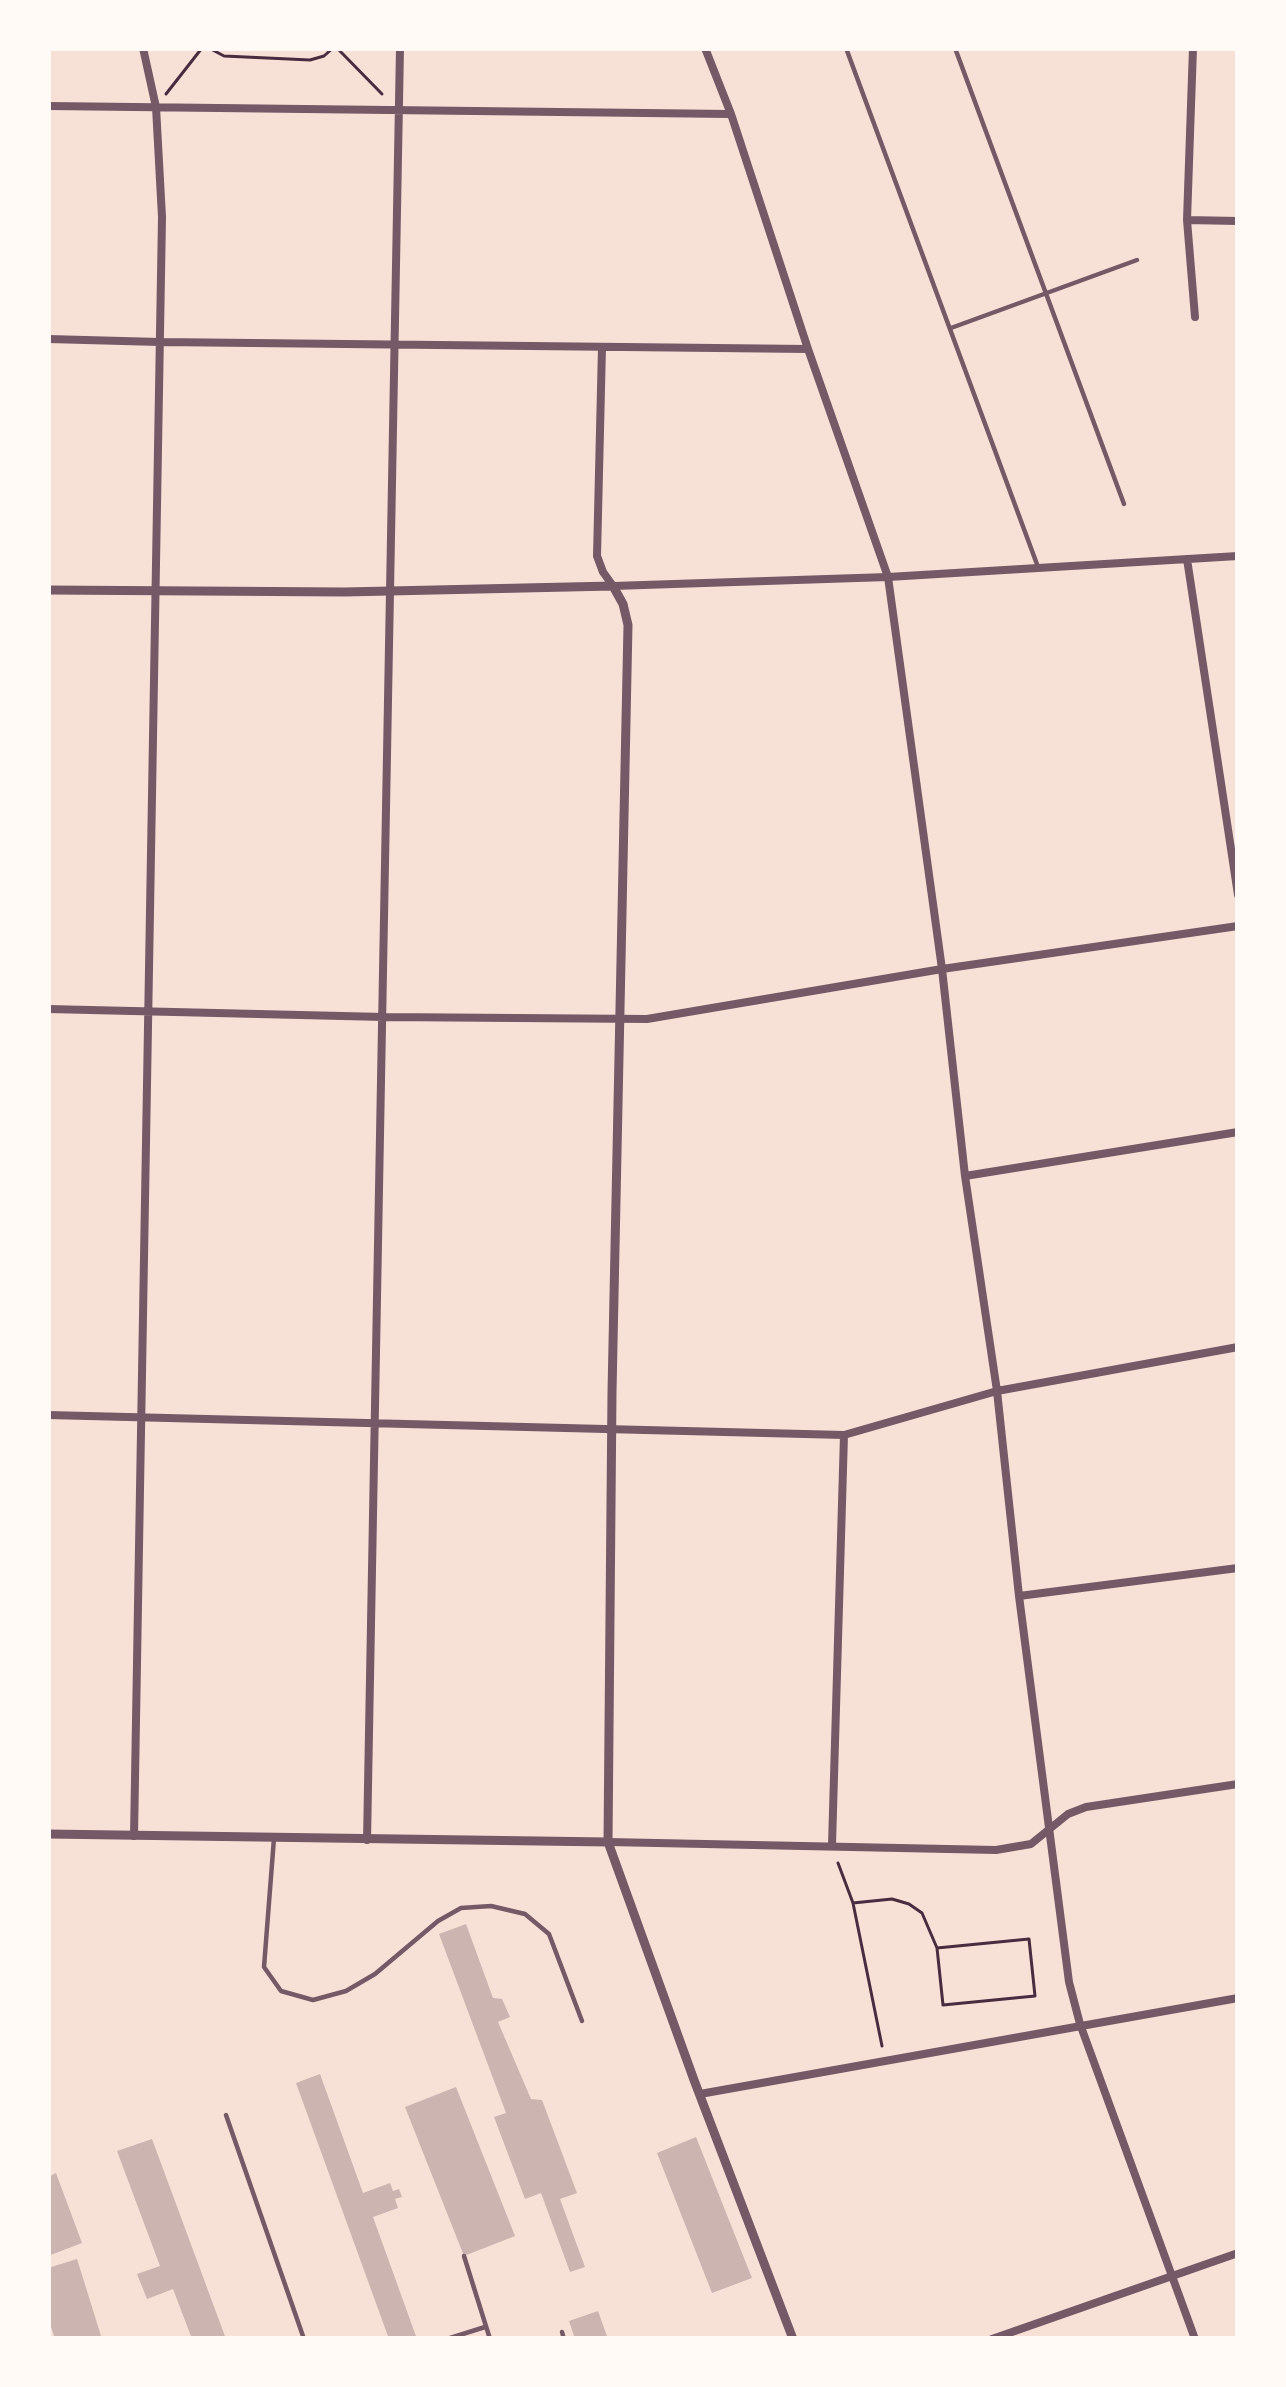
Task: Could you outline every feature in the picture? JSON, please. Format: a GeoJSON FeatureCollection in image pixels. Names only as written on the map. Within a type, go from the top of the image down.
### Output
{"type":"FeatureCollection","features":[{"type":"Feature","properties":{"kind":"street"},"geometry":{"type":"LineString","coordinates":[[134,1836],[162,218],[156,107],[143,48]]}},
{"type":"Feature","properties":{"kind":"street"},"geometry":{"type":"LineString","coordinates":[[367,1840],[400,48]]}},
{"type":"Feature","properties":{"kind":"street"},"geometry":{"type":"LineString","coordinates":[[705,48],[888,577],[997,1390],[1069,1982],[1080,2024],[1195,2339]]}},
{"type":"Feature","properties":{"kind":"street"},"geometry":{"type":"LineString","coordinates":[[1193,48],[1187,220],[1195,317]]}},
{"type":"Feature","properties":{"kind":"street"},"geometry":{"type":"LineString","coordinates":[[48,106],[731,114]]}},
{"type":"Feature","properties":{"kind":"street"},"geometry":{"type":"LineString","coordinates":[[1187,220],[1238,221]]}},
{"type":"Feature","properties":{"kind":"street"},"geometry":{"type":"LineString","coordinates":[[48,339],[808,349]]}},
{"type":"Feature","properties":{"kind":"street"},"geometry":{"type":"LineString","coordinates":[[602,347],[598,556],[602,572],[623,604],[628,625],[611,1429],[608,1842],[793,2339]]}},
{"type":"Feature","properties":{"kind":"street"},"geometry":{"type":"LineString","coordinates":[[48,590],[613,586],[888,577],[1238,556]]}},
{"type":"Feature","properties":{"kind":"street"},"geometry":{"type":"LineString","coordinates":[[1187,559],[1238,895]]}},
{"type":"Feature","properties":{"kind":"street"},"geometry":{"type":"LineString","coordinates":[[48,1009],[647,1019],[1238,926]]}},
{"type":"Feature","properties":{"kind":"street"},"geometry":{"type":"LineString","coordinates":[[965,1176],[1238,1132]]}},
{"type":"Feature","properties":{"kind":"street"},"geometry":{"type":"LineString","coordinates":[[48,1415],[844,1435],[997,1390],[1238,1347]]}},
{"type":"Feature","properties":{"kind":"street"},"geometry":{"type":"LineString","coordinates":[[832,1845],[844,1435]]}},
{"type":"Feature","properties":{"kind":"street"},"geometry":{"type":"LineString","coordinates":[[1019,1596],[1238,1568]]}},
{"type":"Feature","properties":{"kind":"street"},"geometry":{"type":"LineString","coordinates":[[48,1834],[996,1850],[1031,1844],[1068,1814],[1086,1807],[1238,1784]]}},
{"type":"Feature","properties":{"kind":"street"},"geometry":{"type":"LineString","coordinates":[[700,2093],[1238,1998]]}},
{"type":"Feature","properties":{"kind":"street"},"geometry":{"type":"LineString","coordinates":[[992,2339],[1238,2253]]}},
{"type":"Feature","properties":{"kind":"lane"},"geometry":{"type":"LineString","coordinates":[[846,48],[1038,567]]}},
{"type":"Feature","properties":{"kind":"lane"},"geometry":{"type":"LineString","coordinates":[[955,48],[1124,504]]}},
{"type":"Feature","properties":{"kind":"lane"},"geometry":{"type":"LineString","coordinates":[[950,328],[1137,260]]}},
{"type":"Feature","properties":{"kind":"lane"},"geometry":{"type":"LineString","coordinates":[[274,1838],[264,1967],[281,1991],[313,2000],[346,1991],[375,1974],[438,1921],[461,1908],[491,1906],[525,1914],[549,1934],[581,2021]]}},
{"type":"Feature","properties":{"kind":"lane"},"geometry":{"type":"LineString","coordinates":[[226,2115],[304,2339]]}},
{"type":"Feature","properties":{"kind":"lane"},"geometry":{"type":"LineString","coordinates":[[464,2256],[490,2339]]}},
{"type":"Feature","properties":{"kind":"lane"},"geometry":{"type":"LineString","coordinates":[[447,2339],[485,2326]]}},
{"type":"Feature","properties":{"kind":"path"},"geometry":{"type":"LineString","coordinates":[[156,107],[205,48],[224,56],[310,59],[335,48],[399,112]]}},
{"type":"Feature","properties":{"kind":"path"},"geometry":{"type":"LineString","coordinates":[[832,1845],[853,1903],[884,2060]]}},
{"type":"Feature","properties":{"kind":"path"},"geometry":{"type":"LineString","coordinates":[[853,1903],[884,1898],[909,1904],[926,1920],[938,1948],[944,2005],[1035,1996],[1029,1939],[938,1948]]}},
{"type":"Feature","properties":{"kind":"building"},"geometry":{"type":"Polygon","coordinates":[[[466,1924],[493,1998],[502,1999],[510,2017],[498,2022],[531,2099],[542,2100],[577,2193],[560,2199],[585,2267],[570,2272],[541,2193],[525,2199],[494,2117],[506,2113],[439,1934],[466,1924]]]}},
{"type":"Feature","properties":{"kind":"building"},"geometry":{"type":"Polygon","coordinates":[[[320,2074],[363,2193],[390,2183],[402,2197],[395,2199],[398,2208],[373,2217],[417,2339],[389,2339],[296,2083],[320,2074]]]}},
{"type":"Feature","properties":{"kind":"building"},"geometry":{"type":"Polygon","coordinates":[[[456,2087],[515,2236],[464,2256],[405,2107],[456,2087]]]}},
{"type":"Feature","properties":{"kind":"building"},"geometry":{"type":"Polygon","coordinates":[[[696,2137],[752,2278],[712,2293],[657,2153],[696,2137]]]}},
{"type":"Feature","properties":{"kind":"building"},"geometry":{"type":"Polygon","coordinates":[[[152,2139],[226,2339],[192,2339],[173,2289],[147,2299],[137,2274],[160,2266],[117,2151],[152,2139]]]}},
{"type":"Feature","properties":{"kind":"building"},"geometry":{"type":"Polygon","coordinates":[[[56,2173],[82,2243],[48,2256],[48,2177],[56,2173]]]}},
{"type":"Feature","properties":{"kind":"building"},"geometry":{"type":"Polygon","coordinates":[[[77,2259],[102,2339],[55,2339],[48,2318],[48,2268],[77,2259]]]}},
{"type":"Feature","properties":{"kind":"building"},"geometry":{"type":"Polygon","coordinates":[[[598,2311],[608,2339],[575,2339],[569,2321],[598,2311]]]}}]}
